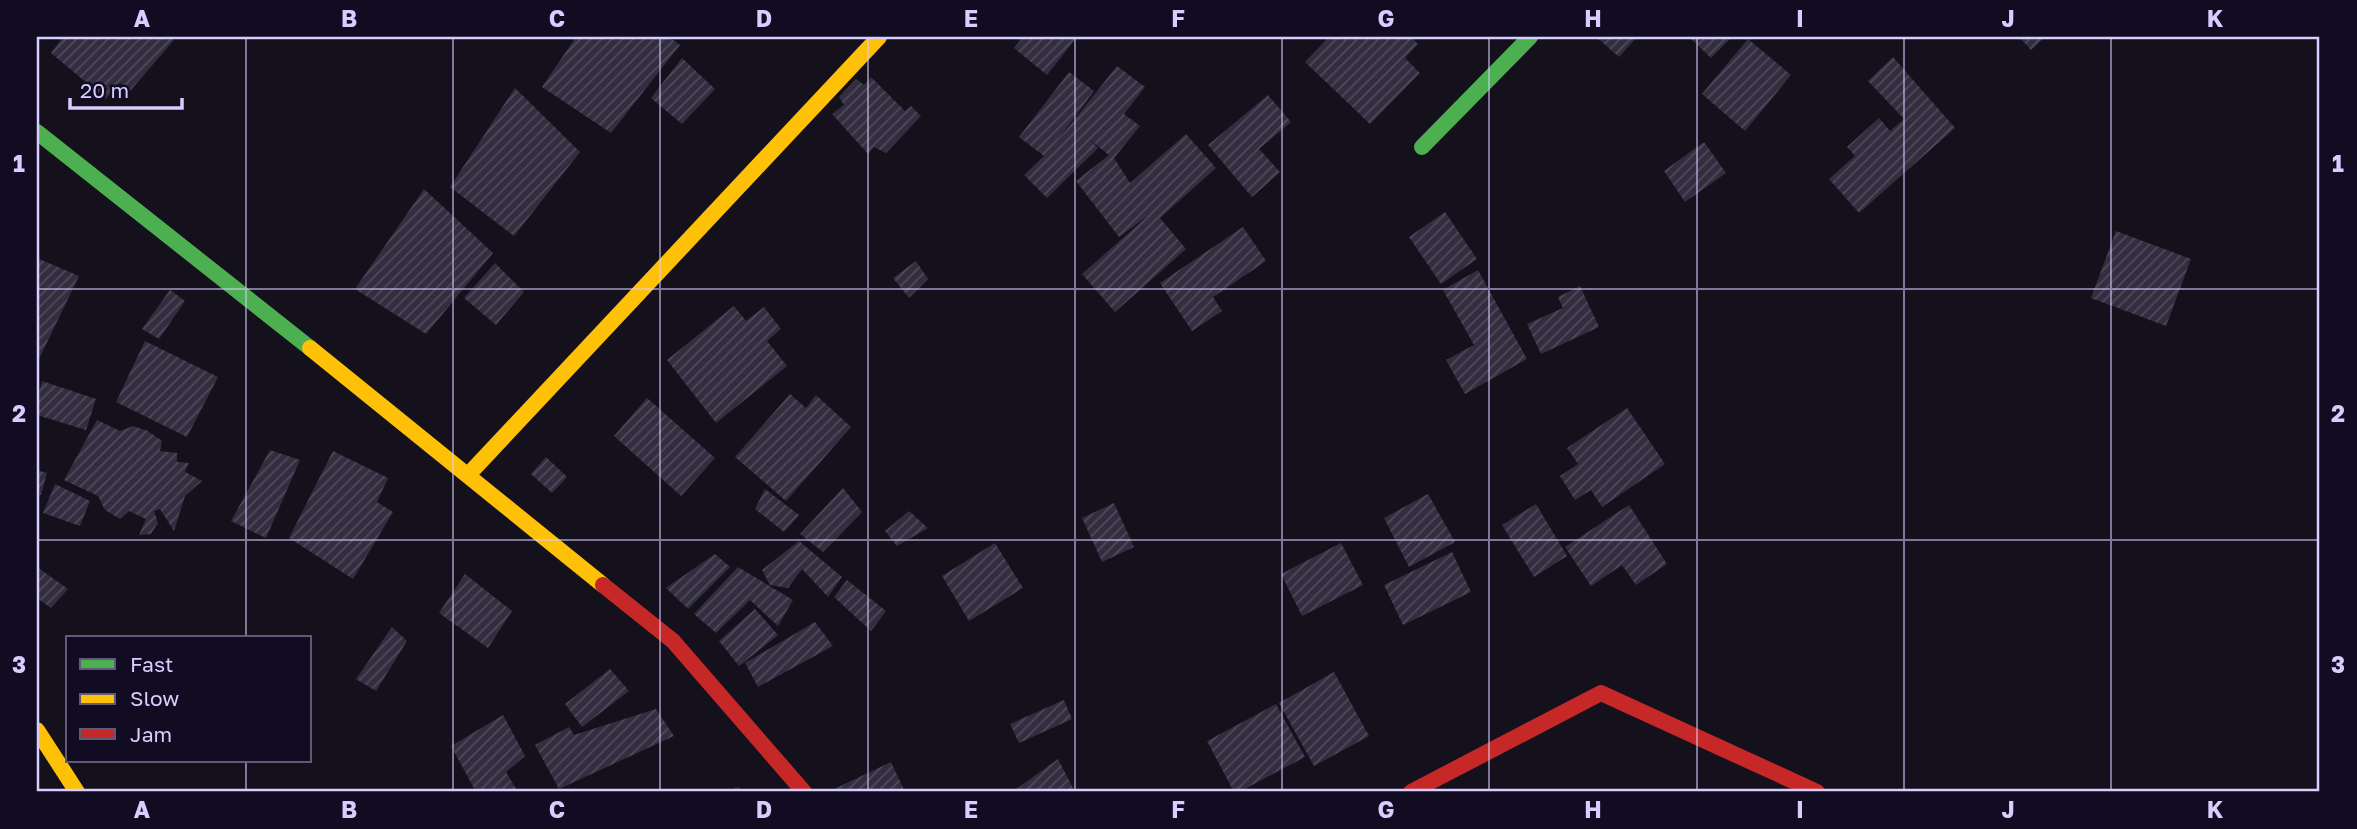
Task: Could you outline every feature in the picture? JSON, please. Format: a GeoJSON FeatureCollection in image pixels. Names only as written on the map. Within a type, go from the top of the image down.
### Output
{"type":"FeatureCollection","features":[{"type":"Feature","properties":{"kind":"street"},"geometry":{"type":"LineString","coordinates":[[468,475],[792,133],[879,37]]}},
{"type":"Feature","properties":{"kind":"street"},"geometry":{"type":"LineString","coordinates":[[1422,147],[1530,37]]}},
{"type":"Feature","properties":{"kind":"street"},"geometry":{"type":"LineString","coordinates":[[37,132],[673,641],[804,792]]}},
{"type":"Feature","properties":{"kind":"street"},"geometry":{"type":"LineString","coordinates":[[1410,792],[1601,693],[1817,792]]}},
{"type":"Feature","properties":{"kind":"street"},"geometry":{"type":"LineString","coordinates":[[37,730],[77,792]]}},
{"type":"Feature","properties":{"kind":"building"},"geometry":{"type":"Polygon","coordinates":[[[63,37],[169,37],[174,40],[130,91],[120,83],[106,99],[51,53],[63,37]]]}},
{"type":"Feature","properties":{"kind":"building"},"geometry":{"type":"Polygon","coordinates":[[[576,37],[669,37],[680,45],[611,133],[542,87],[576,37]]]}},
{"type":"Feature","properties":{"kind":"building"},"geometry":{"type":"Polygon","coordinates":[[[1023,37],[1077,37],[1047,75],[1014,48],[1023,37]]]}},
{"type":"Feature","properties":{"kind":"building"},"geometry":{"type":"Polygon","coordinates":[[[1329,37],[1416,37],[1413,39],[1418,44],[1405,58],[1420,73],[1370,124],[1305,62],[1329,37]]]}},
{"type":"Feature","properties":{"kind":"building"},"geometry":{"type":"Polygon","coordinates":[[[1596,37],[1637,37],[1619,57],[1596,37]]]}},
{"type":"Feature","properties":{"kind":"building"},"geometry":{"type":"Polygon","coordinates":[[[1689,37],[1732,37],[1711,58],[1689,37]]]}},
{"type":"Feature","properties":{"kind":"building"},"geometry":{"type":"Polygon","coordinates":[[[2019,37],[2045,37],[2031,50],[2019,37]]]}},
{"type":"Feature","properties":{"kind":"building"},"geometry":{"type":"Polygon","coordinates":[[[1748,39],[1791,75],[1745,131],[1702,94],[1748,39]]]}},
{"type":"Feature","properties":{"kind":"building"},"geometry":{"type":"Polygon","coordinates":[[[1893,57],[1955,128],[1859,213],[1829,179],[1855,156],[1847,147],[1879,118],[1890,131],[1904,119],[1868,81],[1893,57]]]}},
{"type":"Feature","properties":{"kind":"building"},"geometry":{"type":"Polygon","coordinates":[[[682,58],[715,89],[682,124],[651,98],[682,58]]]}},
{"type":"Feature","properties":{"kind":"building"},"geometry":{"type":"Polygon","coordinates":[[[1117,66],[1145,87],[1124,114],[1140,126],[1114,158],[1130,183],[1186,134],[1216,168],[1160,218],[1186,249],[1115,312],[1082,274],[1149,215],[1119,237],[1076,181],[1109,155],[1090,140],[1098,148],[1047,198],[1024,175],[1044,156],[1019,137],[1069,72],[1094,91],[1055,144],[1117,66]]]}},
{"type":"Feature","properties":{"kind":"building"},"geometry":{"type":"Polygon","coordinates":[[[871,77],[905,111],[911,106],[921,116],[886,153],[874,147],[868,154],[832,114],[844,105],[839,97],[856,79],[864,85],[871,77]]]}},
{"type":"Feature","properties":{"kind":"building"},"geometry":{"type":"Polygon","coordinates":[[[515,88],[580,152],[514,236],[450,187],[515,88]]]}},
{"type":"Feature","properties":{"kind":"building"},"geometry":{"type":"Polygon","coordinates":[[[1268,95],[1291,122],[1259,149],[1280,172],[1252,197],[1208,145],[1268,95]]]}},
{"type":"Feature","properties":{"kind":"building"},"geometry":{"type":"Polygon","coordinates":[[[1704,142],[1726,173],[1685,202],[1664,171],[1704,142]]]}},
{"type":"Feature","properties":{"kind":"building"},"geometry":{"type":"Polygon","coordinates":[[[424,189],[493,253],[426,334],[355,289],[424,189]]]}},
{"type":"Feature","properties":{"kind":"building"},"geometry":{"type":"Polygon","coordinates":[[[1445,212],[1477,259],[1441,284],[1409,237],[1445,212]]]}},
{"type":"Feature","properties":{"kind":"building"},"geometry":{"type":"Polygon","coordinates":[[[1243,227],[1266,261],[1213,297],[1222,311],[1192,331],[1160,283],[1243,227]]]}},
{"type":"Feature","properties":{"kind":"building"},"geometry":{"type":"Polygon","coordinates":[[[2116,231],[2191,259],[2166,326],[2091,298],[2116,231]]]}},
{"type":"Feature","properties":{"kind":"building"},"geometry":{"type":"Polygon","coordinates":[[[37,258],[79,276],[39,359],[37,358],[37,258]]]}},
{"type":"Feature","properties":{"kind":"building"},"geometry":{"type":"Polygon","coordinates":[[[916,261],[928,279],[909,298],[893,278],[916,261]]]}},
{"type":"Feature","properties":{"kind":"building"},"geometry":{"type":"Polygon","coordinates":[[[495,263],[524,292],[496,325],[464,298],[495,263]]]}},
{"type":"Feature","properties":{"kind":"building"},"geometry":{"type":"Polygon","coordinates":[[[1478,270],[1527,359],[1465,394],[1446,360],[1474,345],[1443,290],[1478,270]]]}},
{"type":"Feature","properties":{"kind":"building"},"geometry":{"type":"Polygon","coordinates":[[[1580,286],[1599,327],[1541,354],[1527,324],[1563,308],[1558,297],[1580,286]]]}},
{"type":"Feature","properties":{"kind":"building"},"geometry":{"type":"Polygon","coordinates":[[[170,290],[185,301],[159,339],[142,329],[170,290]]]}},
{"type":"Feature","properties":{"kind":"building"},"geometry":{"type":"Polygon","coordinates":[[[734,306],[746,321],[764,307],[781,329],[767,341],[787,366],[716,423],[667,360],[734,306]]]}},
{"type":"Feature","properties":{"kind":"building"},"geometry":{"type":"Polygon","coordinates":[[[145,341],[218,377],[187,437],[116,402],[145,341]]]}},
{"type":"Feature","properties":{"kind":"building"},"geometry":{"type":"Polygon","coordinates":[[[42,381],[96,399],[86,430],[37,415],[37,400],[42,381]]]}},
{"type":"Feature","properties":{"kind":"building"},"geometry":{"type":"Polygon","coordinates":[[[790,394],[806,408],[816,395],[851,427],[786,501],[735,457],[790,394]]]}},
{"type":"Feature","properties":{"kind":"building"},"geometry":{"type":"Polygon","coordinates":[[[647,398],[715,458],[681,496],[614,436],[647,398]]]}},
{"type":"Feature","properties":{"kind":"building"},"geometry":{"type":"Polygon","coordinates":[[[1627,408],[1665,464],[1602,507],[1591,490],[1575,500],[1560,476],[1578,464],[1567,448],[1627,408]]]}},
{"type":"Feature","properties":{"kind":"building"},"geometry":{"type":"Polygon","coordinates":[[[97,420],[120,431],[133,426],[148,431],[162,441],[160,451],[177,453],[177,462],[189,463],[185,472],[202,481],[185,496],[174,531],[160,509],[154,511],[158,523],[151,534],[139,535],[146,519],[129,511],[120,519],[105,510],[98,496],[64,480],[97,420]]]}},
{"type":"Feature","properties":{"kind":"building"},"geometry":{"type":"Polygon","coordinates":[[[270,450],[300,460],[266,538],[231,521],[270,450]]]}},
{"type":"Feature","properties":{"kind":"building"},"geometry":{"type":"Polygon","coordinates":[[[333,451],[388,478],[377,502],[393,512],[353,579],[289,538],[333,451]]]}},
{"type":"Feature","properties":{"kind":"building"},"geometry":{"type":"Polygon","coordinates":[[[546,457],[567,477],[552,493],[531,474],[546,457]]]}},
{"type":"Feature","properties":{"kind":"building"},"geometry":{"type":"Polygon","coordinates":[[[37,470],[47,473],[41,495],[37,494],[37,470]]]}},
{"type":"Feature","properties":{"kind":"building"},"geometry":{"type":"Polygon","coordinates":[[[55,484],[90,501],[80,526],[43,513],[55,484]]]}},
{"type":"Feature","properties":{"kind":"building"},"geometry":{"type":"Polygon","coordinates":[[[843,488],[862,512],[823,552],[800,534],[843,488]]]}},
{"type":"Feature","properties":{"kind":"building"},"geometry":{"type":"Polygon","coordinates":[[[765,489],[799,515],[784,532],[755,509],[765,489]]]}},
{"type":"Feature","properties":{"kind":"building"},"geometry":{"type":"Polygon","coordinates":[[[1428,494],[1455,542],[1409,567],[1384,518],[1428,494]]]}},
{"type":"Feature","properties":{"kind":"building"},"geometry":{"type":"Polygon","coordinates":[[[1114,503],[1134,547],[1102,562],[1082,518],[1114,503]]]}},
{"type":"Feature","properties":{"kind":"building"},"geometry":{"type":"Polygon","coordinates":[[[1536,504],[1567,556],[1534,577],[1502,525],[1536,504]]]}},
{"type":"Feature","properties":{"kind":"building"},"geometry":{"type":"Polygon","coordinates":[[[1629,505],[1667,564],[1636,585],[1622,565],[1591,586],[1565,547],[1629,505]]]}},
{"type":"Feature","properties":{"kind":"building"},"geometry":{"type":"Polygon","coordinates":[[[909,511],[928,528],[897,546],[885,531],[909,511]]]}},
{"type":"Feature","properties":{"kind":"building"},"geometry":{"type":"Polygon","coordinates":[[[799,541],[842,577],[828,597],[802,569],[788,588],[770,585],[762,570],[799,541]]]}},
{"type":"Feature","properties":{"kind":"building"},"geometry":{"type":"Polygon","coordinates":[[[995,543],[1023,588],[969,621],[942,576],[995,543]]]}},
{"type":"Feature","properties":{"kind":"building"},"geometry":{"type":"Polygon","coordinates":[[[1341,543],[1363,585],[1302,616],[1281,574],[1341,543]]]}},
{"type":"Feature","properties":{"kind":"building"},"geometry":{"type":"Polygon","coordinates":[[[1452,552],[1471,592],[1403,625],[1384,585],[1452,552]]]}},
{"type":"Feature","properties":{"kind":"building"},"geometry":{"type":"Polygon","coordinates":[[[715,554],[730,567],[688,609],[666,588],[715,554]]]}},
{"type":"Feature","properties":{"kind":"building"},"geometry":{"type":"Polygon","coordinates":[[[37,567],[68,589],[51,608],[37,598],[37,567]]]}},
{"type":"Feature","properties":{"kind":"building"},"geometry":{"type":"Polygon","coordinates":[[[738,567],[793,600],[778,626],[750,600],[716,633],[694,614],[738,567]]]}},
{"type":"Feature","properties":{"kind":"building"},"geometry":{"type":"Polygon","coordinates":[[[465,574],[512,611],[488,648],[439,613],[465,574]]]}},
{"type":"Feature","properties":{"kind":"building"},"geometry":{"type":"Polygon","coordinates":[[[847,580],[886,611],[871,631],[834,597],[847,580]]]}},
{"type":"Feature","properties":{"kind":"building"},"geometry":{"type":"Polygon","coordinates":[[[755,609],[778,635],[739,666],[719,641],[755,609]]]}},
{"type":"Feature","properties":{"kind":"building"},"geometry":{"type":"Polygon","coordinates":[[[815,622],[833,646],[758,687],[745,663],[815,622]]]}},
{"type":"Feature","properties":{"kind":"building"},"geometry":{"type":"Polygon","coordinates":[[[392,627],[407,641],[376,691],[356,679],[392,627]]]}},
{"type":"Feature","properties":{"kind":"building"},"geometry":{"type":"Polygon","coordinates":[[[610,669],[629,691],[582,727],[565,704],[610,669]]]}},
{"type":"Feature","properties":{"kind":"building"},"geometry":{"type":"Polygon","coordinates":[[[1334,672],[1369,736],[1314,766],[1279,703],[1334,672]]]}},
{"type":"Feature","properties":{"kind":"building"},"geometry":{"type":"Polygon","coordinates":[[[1064,700],[1072,719],[1019,743],[1010,724],[1064,700]]]}},
{"type":"Feature","properties":{"kind":"building"},"geometry":{"type":"Polygon","coordinates":[[[1276,704],[1305,757],[1239,792],[1234,792],[1207,741],[1276,704]]]}},
{"type":"Feature","properties":{"kind":"building"},"geometry":{"type":"Polygon","coordinates":[[[656,709],[674,736],[559,789],[535,745],[569,727],[574,735],[656,709]]]}},
{"type":"Feature","properties":{"kind":"building"},"geometry":{"type":"Polygon","coordinates":[[[503,715],[525,756],[506,772],[518,792],[476,792],[451,746],[503,715]]]}},
{"type":"Feature","properties":{"kind":"building"},"geometry":{"type":"Polygon","coordinates":[[[1058,759],[1075,792],[1012,792],[1058,759]]]}},
{"type":"Feature","properties":{"kind":"building"},"geometry":{"type":"Polygon","coordinates":[[[891,762],[905,792],[832,790],[891,762]]]}},
{"type":"Feature","properties":{"kind":"building"},"geometry":{"type":"Polygon","coordinates":[[[739,787],[741,792],[724,792],[739,787]]]}},
{"type":"Feature","properties":{"kind":"traffic: fast"},"geometry":{"type":"LineString","coordinates":[[1422,147],[1530,37]]}},
{"type":"Feature","properties":{"kind":"traffic: fast"},"geometry":{"type":"LineString","coordinates":[[37,132],[310,348]]}},
{"type":"Feature","properties":{"kind":"traffic: slow"},"geometry":{"type":"LineString","coordinates":[[468,475],[879,37]]}},
{"type":"Feature","properties":{"kind":"traffic: slow"},"geometry":{"type":"LineString","coordinates":[[310,348],[603,585]]}},
{"type":"Feature","properties":{"kind":"traffic: slow"},"geometry":{"type":"LineString","coordinates":[[37,730],[77,792]]}},
{"type":"Feature","properties":{"kind":"traffic: jam"},"geometry":{"type":"LineString","coordinates":[[603,585],[673,641],[804,792]]}},
{"type":"Feature","properties":{"kind":"traffic: jam"},"geometry":{"type":"LineString","coordinates":[[1411,792],[1601,693],[1817,792]]}}]}
